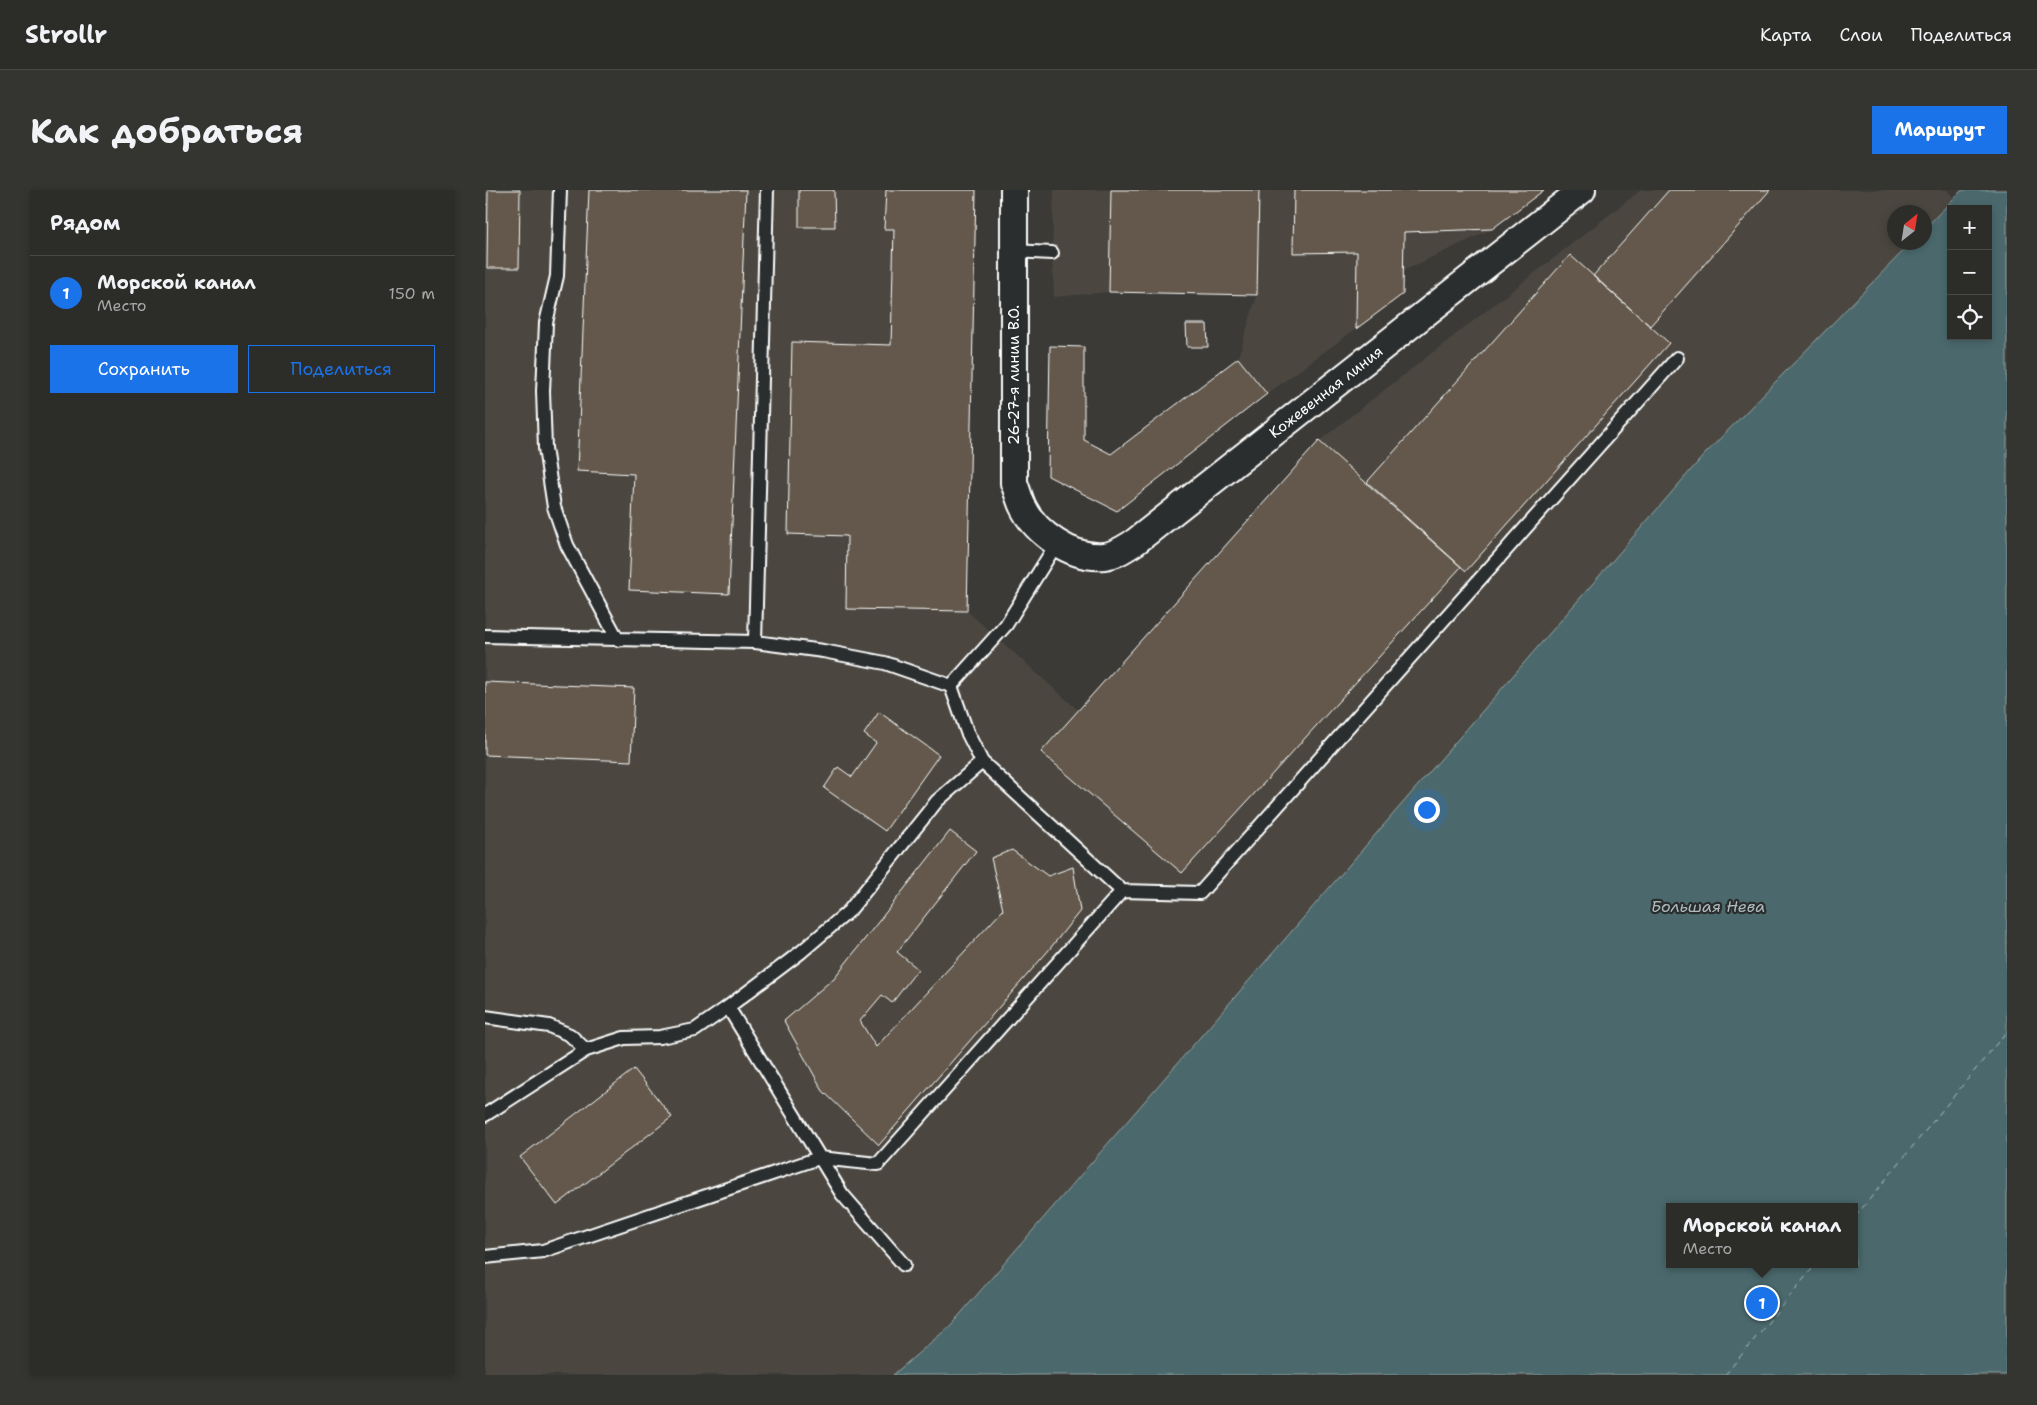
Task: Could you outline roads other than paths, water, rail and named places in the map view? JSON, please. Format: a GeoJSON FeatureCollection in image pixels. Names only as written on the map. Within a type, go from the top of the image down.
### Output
{"type":"FeatureCollection","features":[{"type":"Feature","properties":{"kind":"street","name":"26-27-я линии В.О."},"geometry":{"type":"LineString","coordinates":[[1014,190],[1015,483],[1022,506],[1037,526],[1057,543]]}},
{"type":"Feature","properties":{"kind":"street","name":"Кожевенная линия"},"geometry":{"type":"LineString","coordinates":[[1057,543],[1082,554],[1104,556],[1121,551],[1583,190]]}},
{"type":"Feature","properties":{"kind":"lane"},"geometry":{"type":"LineString","coordinates":[[560,190],[557,276],[545,323],[543,391],[545,448],[554,507],[567,545],[618,640]]}},
{"type":"Feature","properties":{"kind":"lane"},"geometry":{"type":"LineString","coordinates":[[755,642],[767,190]]}},
{"type":"Feature","properties":{"kind":"lane"},"geometry":{"type":"LineString","coordinates":[[1014,251],[1052,253]]}},
{"type":"Feature","properties":{"kind":"lane"},"geometry":{"type":"LineString","coordinates":[[951,686],[967,732],[982,762],[1122,890],[1201,893],[1677,358]]}},
{"type":"Feature","properties":{"kind":"lane"},"geometry":{"type":"LineString","coordinates":[[951,686],[1006,625],[1057,543]]}},
{"type":"Feature","properties":{"kind":"lane"},"geometry":{"type":"LineString","coordinates":[[485,636],[755,642],[823,651],[885,663],[951,686]]}},
{"type":"Feature","properties":{"kind":"lane"},"geometry":{"type":"LineString","coordinates":[[485,1115],[586,1050],[624,1038],[660,1037],[695,1030],[728,1008],[801,952],[849,911],[937,801],[982,762]]}},
{"type":"Feature","properties":{"kind":"lane"},"geometry":{"type":"LineString","coordinates":[[485,1257],[543,1251],[819,1158],[878,1164],[1122,890]]}},
{"type":"Feature","properties":{"kind":"lane"},"geometry":{"type":"LineString","coordinates":[[728,1008],[842,1194],[904,1265]]}},
{"type":"Feature","properties":{"kind":"lane"},"geometry":{"type":"LineString","coordinates":[[485,1017],[549,1026],[570,1035],[586,1050]]}},
{"type":"Feature","properties":{"kind":"water","name":"Большая Нева"},"geometry":{"type":"Polygon","coordinates":[[[1962,190],[2007,190],[2007,1375],[893,1375],[950,1326],[1704,455],[1904,250],[1932,250],[1932,221],[1947,205],[1947,340],[1992,340],[1992,205],[1947,205],[1962,190]]]}},
{"type":"Feature","properties":{"kind":"place","name":"Морской канал"},"geometry":{"type":"Point","coordinates":[1762,1303]}}]}
